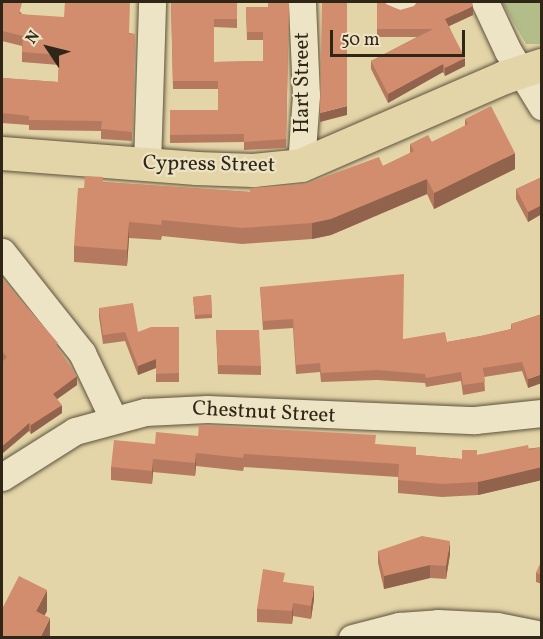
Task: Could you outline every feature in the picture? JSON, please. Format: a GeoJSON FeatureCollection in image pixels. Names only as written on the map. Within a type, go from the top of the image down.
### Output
{"type":"FeatureCollection","features":[{"type":"Feature","properties":{"kind":"main road","name":"Cypress Street"},"geometry":{"type":"LineString","coordinates":[[2,153],[253,170],[301,165],[531,68]]}},
{"type":"Feature","properties":{"kind":"street"},"geometry":{"type":"LineString","coordinates":[[147,164],[152,2]]}},
{"type":"Feature","properties":{"kind":"street","name":"Hart Street"},"geometry":{"type":"LineString","coordinates":[[301,165],[306,95],[302,2]]}},
{"type":"Feature","properties":{"kind":"street"},"geometry":{"type":"LineString","coordinates":[[485,2],[531,68],[542,106]]}},
{"type":"Feature","properties":{"kind":"street"},"geometry":{"type":"LineString","coordinates":[[2,252],[10,281],[83,354],[123,416]]}},
{"type":"Feature","properties":{"kind":"street","name":"Chestnut Street"},"geometry":{"type":"LineString","coordinates":[[2,477],[62,437],[123,416],[207,409],[475,420],[542,413]]}},
{"type":"Feature","properties":{"kind":"street"},"geometry":{"type":"LineString","coordinates":[[352,638],[399,626],[438,623],[486,624],[542,635]]}},
{"type":"Feature","properties":{"kind":"green space"},"geometry":{"type":"Polygon","coordinates":[[[502,2],[541,2],[541,44],[526,44],[502,2]]]}},
{"type":"Feature","properties":{"kind":"building"},"geometry":{"type":"Polygon","coordinates":[[[2,2],[22,3],[19,14],[64,17],[65,2],[130,2],[129,34],[135,34],[132,132],[101,129],[102,121],[29,120],[29,116],[2,113],[2,78],[58,82],[59,55],[22,52],[23,36],[2,31],[2,2]]]}},
{"type":"Feature","properties":{"kind":"building"},"geometry":{"type":"Polygon","coordinates":[[[171,2],[237,2],[237,19],[214,19],[214,62],[263,61],[263,32],[247,32],[246,7],[268,7],[268,2],[289,2],[286,139],[244,142],[244,134],[170,135],[170,110],[218,110],[218,81],[173,81],[171,2]]]}},
{"type":"Feature","properties":{"kind":"building"},"geometry":{"type":"Polygon","coordinates":[[[322,2],[347,2],[347,106],[320,113],[322,2]]]}},
{"type":"Feature","properties":{"kind":"building"},"geometry":{"type":"Polygon","coordinates":[[[377,2],[385,2],[400,10],[414,6],[417,2],[472,2],[473,6],[445,19],[465,58],[445,68],[443,64],[388,94],[371,61],[433,29],[377,29],[377,2]]]}},
{"type":"Feature","properties":{"kind":"building"},"geometry":{"type":"Polygon","coordinates":[[[491,106],[515,153],[434,193],[427,179],[331,219],[312,223],[242,228],[162,220],[161,225],[129,222],[127,250],[74,246],[78,188],[84,188],[85,176],[103,177],[103,182],[250,192],[250,188],[305,184],[379,157],[383,166],[414,151],[410,144],[428,135],[432,142],[468,124],[465,119],[491,106]]]}},
{"type":"Feature","properties":{"kind":"building"},"geometry":{"type":"Polygon","coordinates":[[[542,177],[542,208],[540,206],[528,212],[516,189],[542,177]]]}},
{"type":"Feature","properties":{"kind":"building"},"geometry":{"type":"Polygon","coordinates":[[[404,274],[403,339],[445,332],[447,342],[481,336],[512,329],[511,324],[542,314],[542,374],[528,379],[522,362],[483,368],[485,382],[463,385],[461,372],[426,378],[425,374],[377,370],[321,373],[320,363],[296,365],[293,319],[263,321],[260,287],[404,274]]]}},
{"type":"Feature","properties":{"kind":"building"},"geometry":{"type":"Polygon","coordinates":[[[2,278],[58,343],[56,345],[77,376],[53,394],[62,405],[31,425],[29,423],[2,446],[2,362],[7,357],[2,351],[2,278]]]}},
{"type":"Feature","properties":{"kind":"building"},"geometry":{"type":"Polygon","coordinates":[[[211,295],[212,314],[195,315],[193,297],[211,295]]]}},
{"type":"Feature","properties":{"kind":"building"},"geometry":{"type":"Polygon","coordinates":[[[133,303],[138,332],[151,327],[179,327],[179,373],[156,374],[156,359],[138,366],[125,332],[103,335],[99,308],[133,303]]]}},
{"type":"Feature","properties":{"kind":"building"},"geometry":{"type":"Polygon","coordinates":[[[216,330],[259,330],[261,366],[218,365],[216,330]]]}},
{"type":"Feature","properties":{"kind":"building"},"geometry":{"type":"Polygon","coordinates":[[[199,425],[376,435],[375,444],[416,447],[416,455],[462,459],[462,450],[477,450],[477,455],[528,445],[529,450],[542,447],[542,467],[478,482],[442,484],[398,480],[399,464],[244,454],[243,458],[196,453],[195,463],[153,459],[152,471],[111,467],[114,440],[155,444],[156,432],[198,436],[199,425]]]}},
{"type":"Feature","properties":{"kind":"building"},"geometry":{"type":"Polygon","coordinates":[[[422,536],[450,541],[446,566],[430,565],[384,576],[378,551],[422,536]]]}},
{"type":"Feature","properties":{"kind":"building"},"geometry":{"type":"Polygon","coordinates":[[[542,560],[542,575],[536,573],[542,560]]]}},
{"type":"Feature","properties":{"kind":"building"},"geometry":{"type":"Polygon","coordinates":[[[263,569],[285,573],[283,582],[314,586],[311,606],[293,603],[292,611],[257,609],[263,569]]]}},
{"type":"Feature","properties":{"kind":"building"},"geometry":{"type":"Polygon","coordinates":[[[19,576],[47,590],[36,611],[50,618],[40,638],[2,638],[2,609],[19,576]]]}}]}
